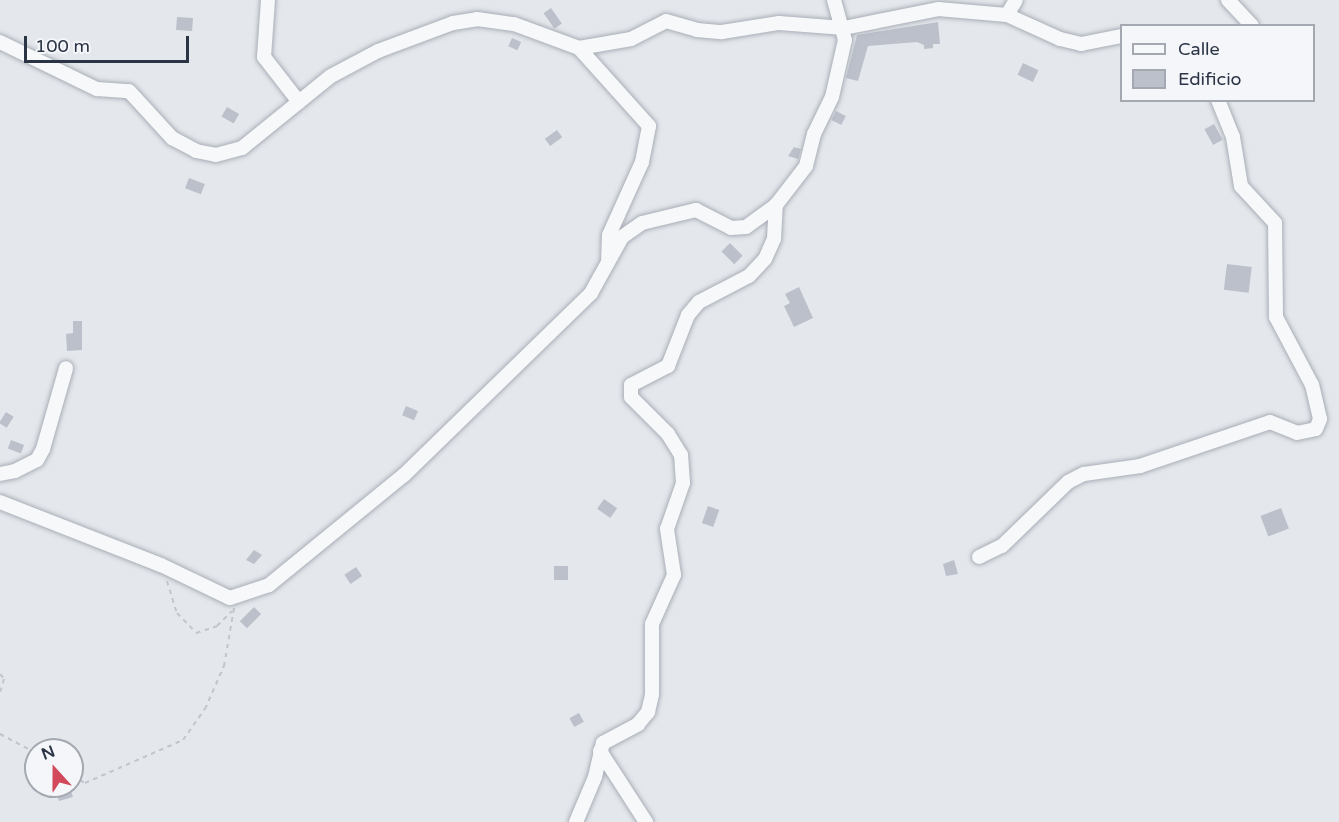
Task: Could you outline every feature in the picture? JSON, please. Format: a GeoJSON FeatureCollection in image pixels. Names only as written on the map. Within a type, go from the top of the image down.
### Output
{"type":"FeatureCollection","features":[{"type":"Feature","properties":{"kind":"street"},"geometry":{"type":"LineString","coordinates":[[268,0],[264,57],[299,102]]}},
{"type":"Feature","properties":{"kind":"street"},"geometry":{"type":"LineString","coordinates":[[0,502],[161,565],[232,603],[269,585],[404,475],[591,293],[622,237],[642,223],[696,210],[731,228],[746,227],[776,205],[806,166],[814,134],[832,97],[845,40],[844,28],[834,0]]}},
{"type":"Feature","properties":{"kind":"street"},"geometry":{"type":"LineString","coordinates":[[1007,15],[1016,0]]}},
{"type":"Feature","properties":{"kind":"street"},"geometry":{"type":"LineString","coordinates":[[1228,0],[1250,24]]}},
{"type":"Feature","properties":{"kind":"street"},"geometry":{"type":"LineString","coordinates":[[0,42],[97,90],[129,91],[172,138],[208,154],[229,154],[242,148],[332,76],[378,51],[453,22],[501,22],[579,48],[631,39],[666,21],[697,30],[722,32],[779,23],[844,28],[939,4],[1007,15],[1060,39],[1081,44],[1120,36]]}},
{"type":"Feature","properties":{"kind":"street"},"geometry":{"type":"LineString","coordinates":[[579,48],[645,120],[650,133],[628,199],[609,235],[608,261]]}},
{"type":"Feature","properties":{"kind":"street"},"geometry":{"type":"LineString","coordinates":[[979,556],[1002,546],[1068,482],[1084,474],[1140,466],[1270,422],[1297,433],[1316,429],[1320,418],[1312,385],[1276,316],[1275,222],[1241,186],[1233,137],[1219,102]]}},
{"type":"Feature","properties":{"kind":"street"},"geometry":{"type":"LineString","coordinates":[[576,822],[595,777],[600,751],[612,735],[638,724],[648,712],[653,662],[650,638],[674,575],[667,529],[683,483],[681,455],[668,435],[631,397],[632,385],[668,366],[674,357],[688,315],[699,302],[749,276],[765,259],[774,239],[776,205]]}},
{"type":"Feature","properties":{"kind":"street"},"geometry":{"type":"LineString","coordinates":[[0,474],[28,467],[37,460],[43,449],[66,368]]}},
{"type":"Feature","properties":{"kind":"street"},"geometry":{"type":"LineString","coordinates":[[600,751],[646,822]]}},
{"type":"Feature","properties":{"kind":"path"},"geometry":{"type":"LineString","coordinates":[[161,565],[177,613],[196,633],[218,626],[232,603]]}},
{"type":"Feature","properties":{"kind":"path"},"geometry":{"type":"LineString","coordinates":[[84,782],[183,740],[205,709],[224,666],[232,603]]}},
{"type":"Feature","properties":{"kind":"path"},"geometry":{"type":"LineString","coordinates":[[0,674],[4,679],[0,692]]}},
{"type":"Feature","properties":{"kind":"path"},"geometry":{"type":"LineString","coordinates":[[0,734],[24,747]]}},
{"type":"Feature","properties":{"kind":"building"},"geometry":{"type":"Polygon","coordinates":[[[551,8],[562,24],[555,29],[544,13],[551,8]]]}},
{"type":"Feature","properties":{"kind":"building"},"geometry":{"type":"Polygon","coordinates":[[[177,17],[193,18],[192,31],[176,30],[177,17]]]}},
{"type":"Feature","properties":{"kind":"building"},"geometry":{"type":"Polygon","coordinates":[[[938,22],[940,44],[933,44],[933,48],[924,49],[924,45],[917,42],[868,46],[858,81],[846,78],[857,35],[938,22]]]}},
{"type":"Feature","properties":{"kind":"building"},"geometry":{"type":"Polygon","coordinates":[[[512,38],[521,42],[517,50],[508,46],[512,38]]]}},
{"type":"Feature","properties":{"kind":"building"},"geometry":{"type":"Polygon","coordinates":[[[1023,63],[1038,70],[1033,82],[1018,75],[1023,63]]]}},
{"type":"Feature","properties":{"kind":"building"},"geometry":{"type":"Polygon","coordinates":[[[227,107],[239,114],[234,124],[222,117],[227,107]]]}},
{"type":"Feature","properties":{"kind":"building"},"geometry":{"type":"Polygon","coordinates":[[[836,111],[846,116],[841,125],[831,120],[836,111]]]}},
{"type":"Feature","properties":{"kind":"building"},"geometry":{"type":"Polygon","coordinates":[[[1214,124],[1223,140],[1213,145],[1204,129],[1214,124]]]}},
{"type":"Feature","properties":{"kind":"building"},"geometry":{"type":"Polygon","coordinates":[[[557,130],[562,137],[550,146],[545,139],[557,130]]]}},
{"type":"Feature","properties":{"kind":"building"},"geometry":{"type":"Polygon","coordinates":[[[794,147],[801,149],[798,159],[788,156],[794,147]]]}},
{"type":"Feature","properties":{"kind":"building"},"geometry":{"type":"Polygon","coordinates":[[[189,178],[205,184],[201,194],[185,188],[189,178]]]}},
{"type":"Feature","properties":{"kind":"building"},"geometry":{"type":"Polygon","coordinates":[[[730,243],[743,256],[734,264],[722,251],[730,243]]]}},
{"type":"Feature","properties":{"kind":"building"},"geometry":{"type":"Polygon","coordinates":[[[1227,264],[1252,267],[1249,293],[1224,290],[1227,264]]]}},
{"type":"Feature","properties":{"kind":"building"},"geometry":{"type":"Polygon","coordinates":[[[799,287],[813,318],[794,327],[784,306],[790,303],[785,294],[799,287]]]}},
{"type":"Feature","properties":{"kind":"building"},"geometry":{"type":"Polygon","coordinates":[[[73,321],[82,321],[82,350],[67,351],[66,334],[73,333],[73,321]]]}},
{"type":"Feature","properties":{"kind":"building"},"geometry":{"type":"Polygon","coordinates":[[[406,406],[418,411],[414,420],[402,415],[406,406]]]}},
{"type":"Feature","properties":{"kind":"building"},"geometry":{"type":"Polygon","coordinates":[[[6,412],[14,417],[7,428],[0,424],[6,412]]]}},
{"type":"Feature","properties":{"kind":"building"},"geometry":{"type":"Polygon","coordinates":[[[11,440],[24,445],[21,453],[8,448],[11,440]]]}},
{"type":"Feature","properties":{"kind":"building"},"geometry":{"type":"Polygon","coordinates":[[[604,499],[617,508],[610,518],[597,509],[604,499]]]}},
{"type":"Feature","properties":{"kind":"building"},"geometry":{"type":"Polygon","coordinates":[[[708,506],[719,510],[713,527],[702,523],[708,506]]]}},
{"type":"Feature","properties":{"kind":"building"},"geometry":{"type":"Polygon","coordinates":[[[1281,508],[1289,529],[1268,536],[1260,516],[1281,508]]]}},
{"type":"Feature","properties":{"kind":"building"},"geometry":{"type":"Polygon","coordinates":[[[254,550],[262,555],[254,564],[246,560],[254,550]]]}},
{"type":"Feature","properties":{"kind":"building"},"geometry":{"type":"Polygon","coordinates":[[[954,560],[958,574],[946,576],[943,564],[954,560]]]}},
{"type":"Feature","properties":{"kind":"building"},"geometry":{"type":"Polygon","coordinates":[[[554,566],[568,566],[568,580],[554,580],[554,566]]]}},
{"type":"Feature","properties":{"kind":"building"},"geometry":{"type":"Polygon","coordinates":[[[356,567],[362,576],[351,584],[344,575],[356,567]]]}},
{"type":"Feature","properties":{"kind":"building"},"geometry":{"type":"Polygon","coordinates":[[[254,607],[261,614],[247,628],[240,621],[254,607]]]}},
{"type":"Feature","properties":{"kind":"building"},"geometry":{"type":"Polygon","coordinates":[[[579,713],[584,722],[574,727],[569,718],[579,713]]]}}]}
